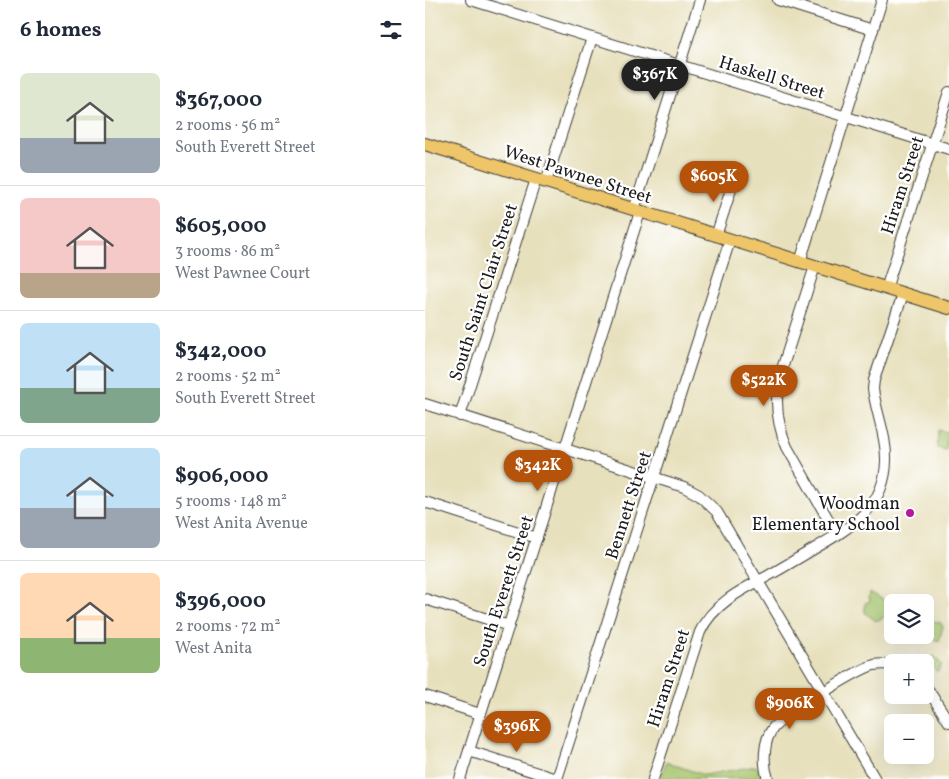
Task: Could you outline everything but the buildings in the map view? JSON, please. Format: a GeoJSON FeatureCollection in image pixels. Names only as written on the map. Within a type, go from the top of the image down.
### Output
{"type":"FeatureCollection","features":[{"type":"Feature","properties":{"kind":"main road","name":"West Pawnee Street"},"geometry":{"type":"LineString","coordinates":[[425,144],[949,308]]}},
{"type":"Feature","properties":{"kind":"street","name":"Haskell Street"},"geometry":{"type":"LineString","coordinates":[[471,0],[949,149]]}},
{"type":"Feature","properties":{"kind":"street","name":"South Everett Street"},"geometry":{"type":"LineString","coordinates":[[460,779],[565,449],[700,0]]}},
{"type":"Feature","properties":{"kind":"street"},"geometry":{"type":"LineString","coordinates":[[800,262],[882,0]]}},
{"type":"Feature","properties":{"kind":"street"},"geometry":{"type":"LineString","coordinates":[[783,1],[873,30]]}},
{"type":"Feature","properties":{"kind":"street","name":"South Saint Clair Street"},"geometry":{"type":"LineString","coordinates":[[460,416],[592,38]]}},
{"type":"Feature","properties":{"kind":"street","name":"Hiram Street"},"geometry":{"type":"LineString","coordinates":[[886,289],[949,92]]}},
{"type":"Feature","properties":{"kind":"street"},"geometry":{"type":"LineString","coordinates":[[716,236],[735,177]]}},
{"type":"Feature","properties":{"kind":"street","name":"Bennett Street"},"geometry":{"type":"LineString","coordinates":[[557,779],[730,240]]}},
{"type":"Feature","properties":{"kind":"street"},"geometry":{"type":"LineString","coordinates":[[815,266],[781,372],[777,388],[777,410],[780,432],[787,447],[837,535]]}},
{"type":"Feature","properties":{"kind":"street","name":"Hiram Street"},"geometry":{"type":"LineString","coordinates":[[653,779],[702,626],[724,602],[837,535],[864,515],[883,484],[886,460],[873,390],[874,380],[903,294]]}},
{"type":"Feature","properties":{"kind":"street"},"geometry":{"type":"LineString","coordinates":[[425,404],[684,487],[699,495],[713,507],[875,779]]}},
{"type":"Feature","properties":{"kind":"street"},"geometry":{"type":"LineString","coordinates":[[425,502],[537,538]]}},
{"type":"Feature","properties":{"kind":"street"},"geometry":{"type":"LineString","coordinates":[[425,599],[509,626]]}},
{"type":"Feature","properties":{"kind":"street"},"geometry":{"type":"LineString","coordinates":[[768,779],[764,768],[764,759],[772,729],[790,715],[865,668],[884,664]]}},
{"type":"Feature","properties":{"kind":"street"},"geometry":{"type":"LineString","coordinates":[[425,696],[480,714]]}},
{"type":"Feature","properties":{"kind":"street"},"geometry":{"type":"LineString","coordinates":[[934,699],[949,722]]}},
{"type":"Feature","properties":{"kind":"street"},"geometry":{"type":"LineString","coordinates":[[469,751],[557,779]]}},
{"type":"Feature","properties":{"kind":"green space"},"geometry":{"type":"Polygon","coordinates":[[[938,430],[947,432],[946,450],[937,448],[938,430]]]}},
{"type":"Feature","properties":{"kind":"green space"},"geometry":{"type":"Polygon","coordinates":[[[870,592],[884,600],[884,617],[876,621],[865,613],[865,603],[870,601],[870,592]]]}},
{"type":"Feature","properties":{"kind":"green space"},"geometry":{"type":"Polygon","coordinates":[[[934,621],[941,623],[943,627],[939,641],[934,640],[934,621]]]}},
{"type":"Feature","properties":{"kind":"green space"},"geometry":{"type":"Polygon","coordinates":[[[934,656],[942,665],[937,672],[934,669],[934,656]]]}},
{"type":"Feature","properties":{"kind":"green space"},"geometry":{"type":"Polygon","coordinates":[[[666,762],[704,775],[756,766],[763,779],[661,779],[666,762]]]}},
{"type":"Feature","properties":{"kind":"place","name":"Woodman Elementary School"},"geometry":{"type":"Point","coordinates":[910,513]}}]}
